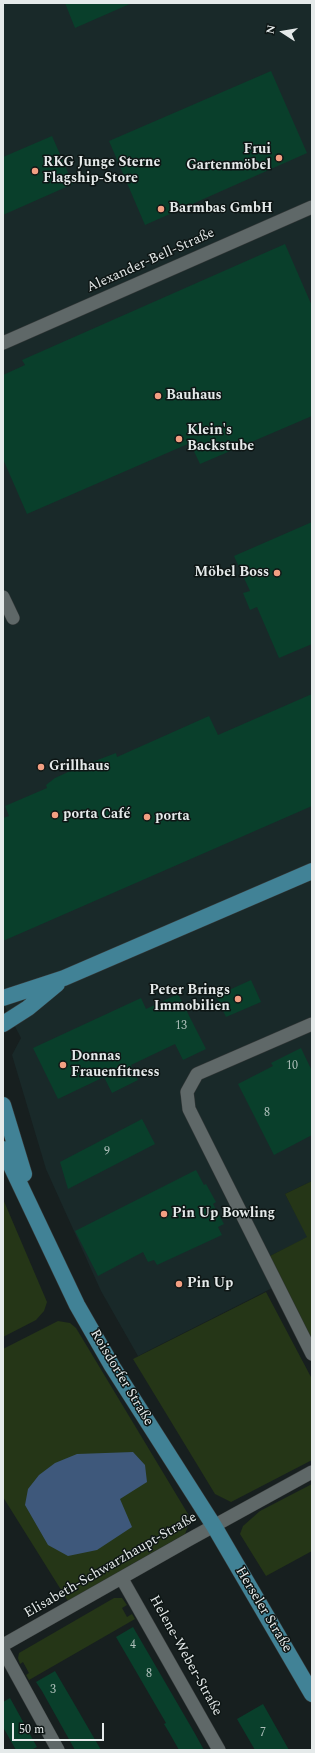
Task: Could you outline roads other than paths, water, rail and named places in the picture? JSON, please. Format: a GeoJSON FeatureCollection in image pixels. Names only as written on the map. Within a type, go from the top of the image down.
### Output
{"type":"FeatureCollection","features":[{"type":"Feature","properties":{"kind":"main road"},"geometry":{"type":"LineString","coordinates":[[3,998],[64,978],[312,871]]}},
{"type":"Feature","properties":{"kind":"main road"},"geometry":{"type":"LineString","coordinates":[[3,1024],[28,1008],[64,978]]}},
{"type":"Feature","properties":{"kind":"main road","name":"Roisdorfer Straße"},"geometry":{"type":"LineString","coordinates":[[3,1105],[39,1224]]}},
{"type":"Feature","properties":{"kind":"main road","name":"Roisdorfer Straße"},"geometry":{"type":"LineString","coordinates":[[3,1149],[77,1305],[112,1366],[214,1526]]}},
{"type":"Feature","properties":{"kind":"main road","name":"Herseler Straße"},"geometry":{"type":"LineString","coordinates":[[214,1526],[312,1694]]}},
{"type":"Feature","properties":{"kind":"street","name":"Alexander-Bell-Straße"},"geometry":{"type":"LineString","coordinates":[[3,343],[312,207]]}},
{"type":"Feature","properties":{"kind":"street"},"geometry":{"type":"LineString","coordinates":[[3,597],[13,618]]}},
{"type":"Feature","properties":{"kind":"street"},"geometry":{"type":"LineString","coordinates":[[312,1024],[197,1074],[187,1092],[189,1109],[312,1354]]}},
{"type":"Feature","properties":{"kind":"street","name":"Elisabeth-Schwarzhaupt-Straße"},"geometry":{"type":"LineString","coordinates":[[3,1645],[312,1472]]}},
{"type":"Feature","properties":{"kind":"street","name":"Helene-Weber-Straße"},"geometry":{"type":"LineString","coordinates":[[122,1579],[219,1750]]}},
{"type":"Feature","properties":{"kind":"street"},"geometry":{"type":"LineString","coordinates":[[3,1650],[58,1750]]}},
{"type":"Feature","properties":{"kind":"water"},"geometry":{"type":"Polygon","coordinates":[[[133,1452],[145,1465],[147,1482],[120,1499],[132,1527],[97,1550],[68,1556],[48,1545],[25,1505],[28,1489],[39,1475],[55,1463],[77,1454],[133,1452]]]}},
{"type":"Feature","properties":{"kind":"place","name":"Frui Gartenmöbel"},"geometry":{"type":"Point","coordinates":[279,158]}},
{"type":"Feature","properties":{"kind":"place","name":"RKG Junge Sterne Flagship-Store"},"geometry":{"type":"Point","coordinates":[35,171]}},
{"type":"Feature","properties":{"kind":"place","name":"Barmbas GmbH"},"geometry":{"type":"Point","coordinates":[161,209]}},
{"type":"Feature","properties":{"kind":"place","name":"Bauhaus"},"geometry":{"type":"Point","coordinates":[158,396]}},
{"type":"Feature","properties":{"kind":"place","name":"Klein's Backstube"},"geometry":{"type":"Point","coordinates":[179,439]}},
{"type":"Feature","properties":{"kind":"place","name":"Möbel Boss"},"geometry":{"type":"Point","coordinates":[277,573]}},
{"type":"Feature","properties":{"kind":"place","name":"Grillhaus"},"geometry":{"type":"Point","coordinates":[41,767]}},
{"type":"Feature","properties":{"kind":"place","name":"porta Café"},"geometry":{"type":"Point","coordinates":[55,815]}},
{"type":"Feature","properties":{"kind":"place","name":"porta"},"geometry":{"type":"Point","coordinates":[147,817]}},
{"type":"Feature","properties":{"kind":"place","name":"Peter Brings Immobilien"},"geometry":{"type":"Point","coordinates":[238,999]}},
{"type":"Feature","properties":{"kind":"place","name":"Donnas Frauenfitness"},"geometry":{"type":"Point","coordinates":[63,1065]}},
{"type":"Feature","properties":{"kind":"place","name":"Pin Up Bowling"},"geometry":{"type":"Point","coordinates":[164,1214]}},
{"type":"Feature","properties":{"kind":"place","name":"Pin Up"},"geometry":{"type":"Point","coordinates":[179,1284]}}]}
